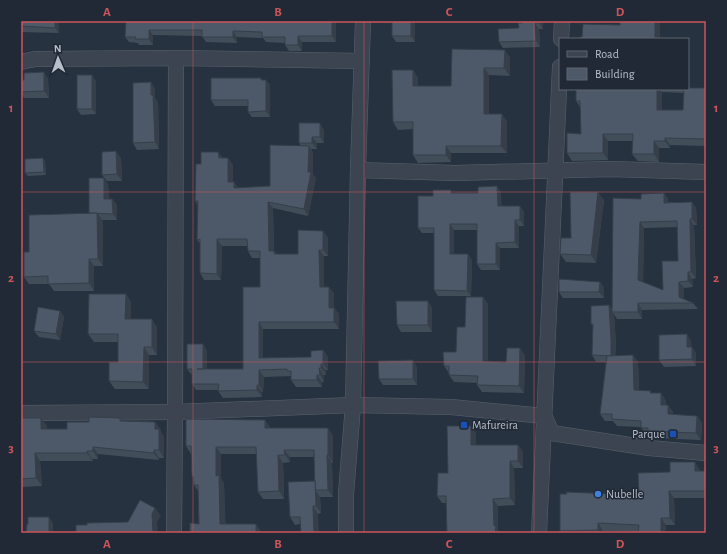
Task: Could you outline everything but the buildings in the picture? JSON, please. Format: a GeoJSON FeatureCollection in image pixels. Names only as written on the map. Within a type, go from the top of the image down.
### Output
{"type":"FeatureCollection","features":[{"type":"Feature","properties":{"kind":"street"},"geometry":{"type":"LineString","coordinates":[[346,533],[346,494],[353,405],[363,21]]}},
{"type":"Feature","properties":{"kind":"street"},"geometry":{"type":"LineString","coordinates":[[561,38],[562,21]]}},
{"type":"Feature","properties":{"kind":"street"},"geometry":{"type":"LineString","coordinates":[[21,62],[35,59],[176,58],[362,61]]}},
{"type":"Feature","properties":{"kind":"street"},"geometry":{"type":"LineString","coordinates":[[174,533],[176,412],[176,58]]}},
{"type":"Feature","properties":{"kind":"street"},"geometry":{"type":"LineString","coordinates":[[539,533],[559,89]]}},
{"type":"Feature","properties":{"kind":"street"},"geometry":{"type":"LineString","coordinates":[[358,170],[455,173],[610,169],[706,172]]}},
{"type":"Feature","properties":{"kind":"street"},"geometry":{"type":"LineString","coordinates":[[21,413],[176,412],[353,405],[451,407],[544,416]]}},
{"type":"Feature","properties":{"kind":"street"},"geometry":{"type":"LineString","coordinates":[[544,416],[552,433],[649,448],[706,453]]}},
{"type":"Feature","properties":{"kind":"place","name":"Mafureira"},"geometry":{"type":"Point","coordinates":[464,425]}},
{"type":"Feature","properties":{"kind":"place","name":"Parque"},"geometry":{"type":"Point","coordinates":[673,434]}},
{"type":"Feature","properties":{"kind":"place","name":"Nubelle"},"geometry":{"type":"Point","coordinates":[598,494]}}]}
